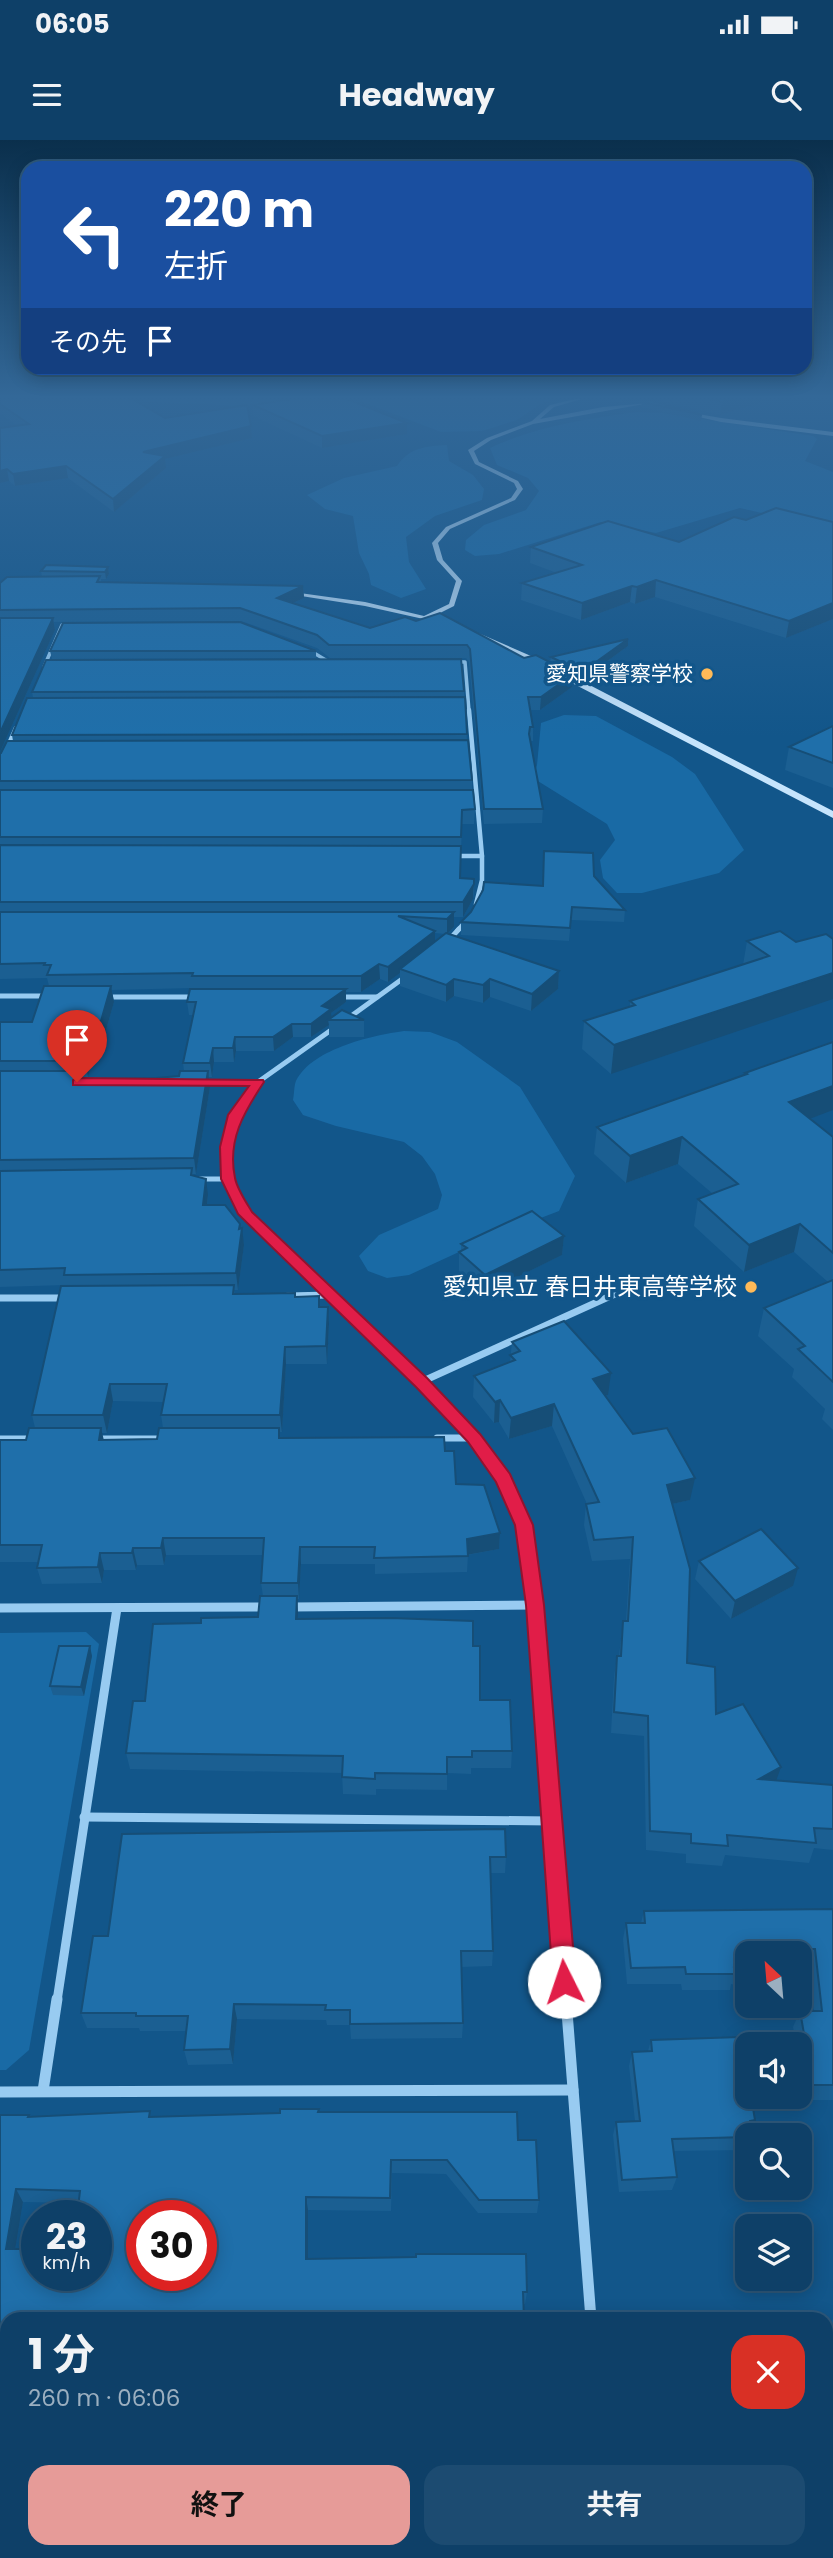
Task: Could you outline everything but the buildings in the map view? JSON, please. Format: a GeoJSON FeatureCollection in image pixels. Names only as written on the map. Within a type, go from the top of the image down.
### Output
{"type":"FeatureCollection","features":[{"type":"Feature","properties":{"kind":"street"},"geometry":{"type":"LineString","coordinates":[[427,617],[452,605],[458,591],[459,581],[440,560],[435,543],[448,528],[484,512]]}},
{"type":"Feature","properties":{"kind":"street"},"geometry":{"type":"LineString","coordinates":[[280,592],[353,601],[448,624]]}},
{"type":"Feature","properties":{"kind":"street"},"geometry":{"type":"LineString","coordinates":[[49,625],[75,625]]}},
{"type":"Feature","properties":{"kind":"street"},"geometry":{"type":"LineString","coordinates":[[41,673],[62,625]]}},
{"type":"Feature","properties":{"kind":"street"},"geometry":{"type":"LineString","coordinates":[[459,627],[544,665],[833,815]]}},
{"type":"Feature","properties":{"kind":"street"},"geometry":{"type":"LineString","coordinates":[[303,648],[316,652],[329,662]]}},
{"type":"Feature","properties":{"kind":"street"},"geometry":{"type":"LineString","coordinates":[[316,662],[343,662]]}},
{"type":"Feature","properties":{"kind":"street"},"geometry":{"type":"LineString","coordinates":[[442,948],[466,922],[478,900],[482,856],[465,662],[452,662]]}},
{"type":"Feature","properties":{"kind":"street"},"geometry":{"type":"LineString","coordinates":[[46,663],[59,663]]}},
{"type":"Feature","properties":{"kind":"street"},"geometry":{"type":"LineString","coordinates":[[456,703],[470,703]]}},
{"type":"Feature","properties":{"kind":"street"},"geometry":{"type":"LineString","coordinates":[[0,764],[17,727]]}},
{"type":"Feature","properties":{"kind":"street"},"geometry":{"type":"LineString","coordinates":[[460,749],[473,749]]}},
{"type":"Feature","properties":{"kind":"street"},"geometry":{"type":"LineString","coordinates":[[6,750],[20,750]]}},
{"type":"Feature","properties":{"kind":"street"},"geometry":{"type":"LineString","coordinates":[[463,799],[477,799]]}},
{"type":"Feature","properties":{"kind":"street"},"geometry":{"type":"LineString","coordinates":[[441,856],[482,856]]}},
{"type":"Feature","properties":{"kind":"street"},"geometry":{"type":"LineString","coordinates":[[452,922],[466,922]]}},
{"type":"Feature","properties":{"kind":"street"},"geometry":{"type":"LineString","coordinates":[[411,972],[258,1082],[235,1115],[227,1147],[228,1179],[246,1214],[421,1382],[474,1438],[504,1479],[524,1525],[535,1605],[590,2312]]}},
{"type":"Feature","properties":{"kind":"street"},"geometry":{"type":"LineString","coordinates":[[0,996],[54,996]]}},
{"type":"Feature","properties":{"kind":"street"},"geometry":{"type":"LineString","coordinates":[[94,996],[202,997]]}},
{"type":"Feature","properties":{"kind":"street"},"geometry":{"type":"LineString","coordinates":[[324,997],[378,997]]}},
{"type":"Feature","properties":{"kind":"street"},"geometry":{"type":"LineString","coordinates":[[190,1082],[258,1082]]}},
{"type":"Feature","properties":{"kind":"street"},"geometry":{"type":"LineString","coordinates":[[188,1180],[228,1179]]}},
{"type":"Feature","properties":{"kind":"street"},"geometry":{"type":"LineString","coordinates":[[421,1382],[637,1284]]}},
{"type":"Feature","properties":{"kind":"street"},"geometry":{"type":"LineString","coordinates":[[275,1296],[330,1296]]}},
{"type":"Feature","properties":{"kind":"street"},"geometry":{"type":"LineString","coordinates":[[0,1298],[69,1298]]}},
{"type":"Feature","properties":{"kind":"street"},"geometry":{"type":"LineString","coordinates":[[433,1438],[474,1438]]}},
{"type":"Feature","properties":{"kind":"street"},"geometry":{"type":"LineString","coordinates":[[0,1439],[42,1439]]}},
{"type":"Feature","properties":{"kind":"street"},"geometry":{"type":"LineString","coordinates":[[84,1439],[181,1439]]}},
{"type":"Feature","properties":{"kind":"street"},"geometry":{"type":"LineString","coordinates":[[0,1608],[535,1605]]}},
{"type":"Feature","properties":{"kind":"street"},"geometry":{"type":"LineString","coordinates":[[43,2091],[117,1608]]}},
{"type":"Feature","properties":{"kind":"street"},"geometry":{"type":"LineString","coordinates":[[84,1816],[552,1821]]}},
{"type":"Feature","properties":{"kind":"street"},"geometry":{"type":"LineString","coordinates":[[0,2092],[573,2090]]}},
{"type":"Feature","properties":{"kind":"shaded area"},"geometry":{"type":"Polygon","coordinates":[[[336,512],[447,512],[435,516],[406,537],[409,562],[426,589],[401,598],[371,585],[359,553],[353,516],[336,512]]]}},
{"type":"Feature","properties":{"kind":"shaded area"},"geometry":{"type":"Polygon","coordinates":[[[521,512],[727,512],[656,533],[601,522],[499,554],[475,556],[465,550],[466,540],[484,525],[521,512]]]}},
{"type":"Feature","properties":{"kind":"shaded area"},"geometry":{"type":"Polygon","coordinates":[[[757,512],[833,512],[833,529],[757,512]]]}},
{"type":"Feature","properties":{"kind":"shaded area"},"geometry":{"type":"Polygon","coordinates":[[[564,715],[596,716],[672,757],[695,774],[744,850],[719,873],[642,893],[617,893],[603,878],[600,860],[615,840],[607,824],[533,778],[541,723],[564,715]]]}},
{"type":"Feature","properties":{"kind":"shaded area"},"geometry":{"type":"Polygon","coordinates":[[[404,1031],[430,1032],[457,1042],[520,1087],[575,1176],[559,1211],[496,1235],[409,1275],[387,1278],[368,1271],[359,1256],[379,1235],[438,1209],[442,1195],[435,1174],[422,1156],[404,1142],[336,1126],[303,1115],[293,1100],[295,1084],[302,1072],[327,1053],[376,1036],[404,1031]]]}},
{"type":"Feature","properties":{"kind":"shaded area"},"geometry":{"type":"Polygon","coordinates":[[[86,1632],[99,1644],[29,2050],[6,2070],[0,2070],[0,1633],[86,1632]]]}},
{"type":"Feature","properties":{"kind":"place","name":"愛知県警察学校"},"geometry":{"type":"Point","coordinates":[707,674]}},
{"type":"Feature","properties":{"kind":"place","name":"愛知県立 春日井東高等学校"},"geometry":{"type":"Point","coordinates":[751,1287]}},
{"type":"Feature","properties":{"kind":"route"},"geometry":{"type":"LineString","coordinates":[[77,1082],[258,1082],[235,1115],[227,1147],[228,1179],[246,1214],[421,1382],[474,1438],[504,1479],[524,1525],[535,1605],[564,1982]]}}]}
